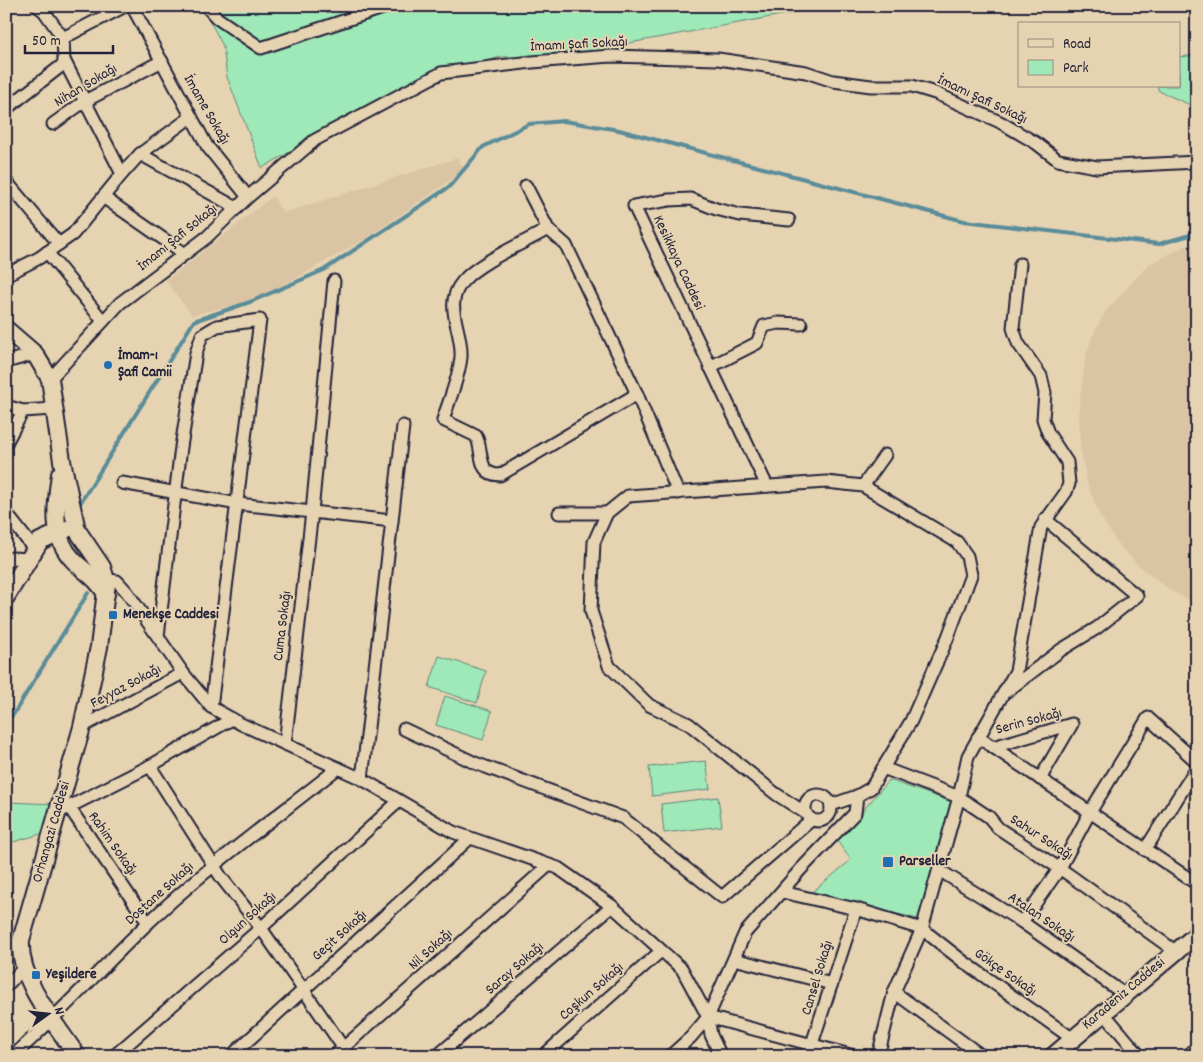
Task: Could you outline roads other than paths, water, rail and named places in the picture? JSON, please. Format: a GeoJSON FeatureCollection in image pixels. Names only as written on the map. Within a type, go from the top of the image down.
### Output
{"type":"FeatureCollection","features":[{"type":"Feature","properties":{"kind":"street"},"geometry":{"type":"LineString","coordinates":[[37,6],[44,11],[63,38],[65,63],[122,174]]}},
{"type":"Feature","properties":{"kind":"street"},"geometry":{"type":"LineString","coordinates":[[63,38],[125,6]]}},
{"type":"Feature","properties":{"kind":"street","name":"İmame Sokağı"},"geometry":{"type":"LineString","coordinates":[[132,6],[207,146],[248,197]]}},
{"type":"Feature","properties":{"kind":"street"},"geometry":{"type":"LineString","coordinates":[[206,6],[217,18],[261,48],[389,6]]}},
{"type":"Feature","properties":{"kind":"street","name":"İmamı Şafi Sokağı"},"geometry":{"type":"LineString","coordinates":[[50,379],[120,303],[207,237],[248,197],[315,140],[440,73],[532,62],[611,56],[718,59],[806,72],[834,81],[871,86],[912,86],[935,93],[1000,122],[1036,143],[1058,160],[1097,167],[1197,162]]}},
{"type":"Feature","properties":{"kind":"street","name":"Nihan Sokağı"},"geometry":{"type":"LineString","coordinates":[[54,124],[85,101],[162,61]]}},
{"type":"Feature","properties":{"kind":"street"},"geometry":{"type":"LineString","coordinates":[[6,109],[65,63]]}},
{"type":"Feature","properties":{"kind":"street"},"geometry":{"type":"LineString","coordinates":[[6,275],[47,252],[73,234],[140,154],[191,117]]}},
{"type":"Feature","properties":{"kind":"street"},"geometry":{"type":"LineString","coordinates":[[140,154],[237,208]]}},
{"type":"Feature","properties":{"kind":"street"},"geometry":{"type":"LineString","coordinates":[[6,180],[59,244]]}},
{"type":"Feature","properties":{"kind":"street"},"geometry":{"type":"LineString","coordinates":[[526,186],[548,229],[566,245],[636,394],[678,493]]}},
{"type":"Feature","properties":{"kind":"street"},"geometry":{"type":"LineString","coordinates":[[103,197],[185,254]]}},
{"type":"Feature","properties":{"kind":"street","name":"Kesikkaya Caddesi"},"geometry":{"type":"LineString","coordinates":[[767,486],[634,206],[669,200],[691,199],[716,209],[740,215],[790,220]]}},
{"type":"Feature","properties":{"kind":"street"},"geometry":{"type":"LineString","coordinates":[[548,229],[472,272],[458,287],[453,314],[461,356],[443,420],[476,436],[484,469],[489,473],[500,475],[636,394]]}},
{"type":"Feature","properties":{"kind":"street"},"geometry":{"type":"LineString","coordinates":[[47,252],[103,322]]}},
{"type":"Feature","properties":{"kind":"street"},"geometry":{"type":"LineString","coordinates":[[878,1056],[894,992],[922,929],[960,797],[968,756],[1004,693],[1018,663],[1038,536],[1045,519],[1066,492],[1069,469],[1067,462],[1045,427],[1042,411],[1044,394],[1041,376],[1018,343],[1013,328],[1020,264]]}},
{"type":"Feature","properties":{"kind":"street","name":"Cuma Sokağı"},"geometry":{"type":"LineString","coordinates":[[285,744],[312,512],[334,280]]}},
{"type":"Feature","properties":{"kind":"street"},"geometry":{"type":"LineString","coordinates":[[158,636],[196,353],[202,335],[217,326],[260,320],[211,707]]}},
{"type":"Feature","properties":{"kind":"street"},"geometry":{"type":"LineString","coordinates":[[710,367],[757,343],[764,326],[778,323],[800,324]]}},
{"type":"Feature","properties":{"kind":"street"},"geometry":{"type":"LineString","coordinates":[[6,329],[35,354],[50,379],[62,461],[55,513],[79,565],[103,584]]}},
{"type":"Feature","properties":{"kind":"street"},"geometry":{"type":"LineString","coordinates":[[6,362],[35,354]]}},
{"type":"Feature","properties":{"kind":"street"},"geometry":{"type":"LineString","coordinates":[[6,406],[23,411],[53,409]]}},
{"type":"Feature","properties":{"kind":"street"},"geometry":{"type":"LineString","coordinates":[[6,443],[23,411]]}},
{"type":"Feature","properties":{"kind":"street"},"geometry":{"type":"LineString","coordinates":[[362,779],[403,426]]}},
{"type":"Feature","properties":{"kind":"street"},"geometry":{"type":"LineString","coordinates":[[863,486],[885,455]]}},
{"type":"Feature","properties":{"kind":"street"},"geometry":{"type":"LineString","coordinates":[[404,729],[476,764],[623,818],[722,898],[807,816],[806,801],[814,795],[825,796],[831,805],[830,815],[821,822],[807,816],[776,794],[689,724],[649,705],[608,666],[591,611],[594,542],[607,513],[628,496],[826,482],[863,486],[957,542],[967,556],[971,575],[948,637],[911,721],[871,788],[857,796],[831,805]]}},
{"type":"Feature","properties":{"kind":"street"},"geometry":{"type":"LineString","coordinates":[[122,483],[176,491],[238,504],[392,521]]}},
{"type":"Feature","properties":{"kind":"street"},"geometry":{"type":"LineString","coordinates":[[6,513],[33,554]]}},
{"type":"Feature","properties":{"kind":"street"},"geometry":{"type":"LineString","coordinates":[[559,513],[607,513]]}},
{"type":"Feature","properties":{"kind":"street"},"geometry":{"type":"LineString","coordinates":[[1004,693],[1054,655],[1097,628],[1137,596],[1045,519]]}},
{"type":"Feature","properties":{"kind":"street"},"geometry":{"type":"LineString","coordinates":[[6,597],[40,541],[67,537],[89,548],[102,567],[103,584]]}},
{"type":"Feature","properties":{"kind":"street"},"geometry":{"type":"LineString","coordinates":[[79,565],[89,560],[91,555],[89,548]]}},
{"type":"Feature","properties":{"kind":"street"},"geometry":{"type":"LineString","coordinates":[[6,562],[12,558],[33,554]]}},
{"type":"Feature","properties":{"kind":"street"},"geometry":{"type":"LineString","coordinates":[[103,584],[117,581],[128,592],[183,673],[211,707],[285,744],[362,779],[452,832],[558,868],[612,906],[682,969],[708,1017],[711,1035],[721,1056]]}},
{"type":"Feature","properties":{"kind":"street","name":"Orhangazi Caddesi"},"geometry":{"type":"LineString","coordinates":[[77,1056],[30,984],[23,969],[21,940],[63,810],[99,646],[103,584]]}},
{"type":"Feature","properties":{"kind":"street","name":"Feyyaz Sokağı"},"geometry":{"type":"LineString","coordinates":[[82,727],[183,673]]}},
{"type":"Feature","properties":{"kind":"street"},"geometry":{"type":"LineString","coordinates":[[63,810],[150,766],[232,718]]}},
{"type":"Feature","properties":{"kind":"street"},"geometry":{"type":"LineString","coordinates":[[1022,922],[1060,868],[1090,812],[1148,718],[1197,762]]}},
{"type":"Feature","properties":{"kind":"street","name":"Serin Sokağı"},"geometry":{"type":"LineString","coordinates":[[993,747],[1072,724],[1040,778]]}},
{"type":"Feature","properties":{"kind":"street"},"geometry":{"type":"LineString","coordinates":[[978,737],[1197,884]]}},
{"type":"Feature","properties":{"kind":"street"},"geometry":{"type":"LineString","coordinates":[[150,766],[214,866],[261,928],[347,1052]]}},
{"type":"Feature","properties":{"kind":"street"},"geometry":{"type":"LineString","coordinates":[[1145,850],[1197,767]]}},
{"type":"Feature","properties":{"kind":"street","name":"Dostane Sokağı"},"geometry":{"type":"LineString","coordinates":[[12,1056],[54,1019],[148,923],[214,866],[338,768]]}},
{"type":"Feature","properties":{"kind":"street","name":"Sahur Sokağı"},"geometry":{"type":"LineString","coordinates":[[883,768],[960,797],[989,817],[998,828],[1060,868],[1175,951]]}},
{"type":"Feature","properties":{"kind":"street"},"geometry":{"type":"LineString","coordinates":[[670,1056],[691,1038],[708,1017],[745,933],[854,813],[857,796]]}},
{"type":"Feature","properties":{"kind":"street","name":"Olgun Sokağı"},"geometry":{"type":"LineString","coordinates":[[114,1056],[261,928],[399,800]]}},
{"type":"Feature","properties":{"kind":"street","name":"Rahim Sokağı"},"geometry":{"type":"LineString","coordinates":[[63,810],[148,923]]}},
{"type":"Feature","properties":{"kind":"street","name":"Geçit Sokağı"},"geometry":{"type":"LineString","coordinates":[[230,1056],[470,838]]}},
{"type":"Feature","properties":{"kind":"street","name":"Nil Sokağı"},"geometry":{"type":"LineString","coordinates":[[334,1056],[347,1052],[548,866]]}},
{"type":"Feature","properties":{"kind":"street","name":"Atalan Sokağı"},"geometry":{"type":"LineString","coordinates":[[939,870],[1022,922],[1124,994]]}},
{"type":"Feature","properties":{"kind":"street"},"geometry":{"type":"LineString","coordinates":[[782,892],[856,909],[922,929]]}},
{"type":"Feature","properties":{"kind":"street","name":"Saray Sokağı"},"geometry":{"type":"LineString","coordinates":[[437,1056],[612,906]]}},
{"type":"Feature","properties":{"kind":"street","name":"Cansel Sokağı"},"geometry":{"type":"LineString","coordinates":[[808,1056],[856,909]]}},
{"type":"Feature","properties":{"kind":"street","name":"Gökçe Sokağı"},"geometry":{"type":"LineString","coordinates":[[922,929],[964,962],[1073,1039]]}},
{"type":"Feature","properties":{"kind":"street","name":"Karadeniz Caddesi"},"geometry":{"type":"LineString","coordinates":[[1053,1056],[1197,934]]}},
{"type":"Feature","properties":{"kind":"street","name":"Coşkun Sokağı"},"geometry":{"type":"LineString","coordinates":[[543,1056],[662,951]]}},
{"type":"Feature","properties":{"kind":"street"},"geometry":{"type":"LineString","coordinates":[[734,959],[832,984]]}},
{"type":"Feature","properties":{"kind":"street"},"geometry":{"type":"LineString","coordinates":[[6,986],[23,969]]}},
{"type":"Feature","properties":{"kind":"street"},"geometry":{"type":"LineString","coordinates":[[894,992],[982,1056]]}},
{"type":"Feature","properties":{"kind":"street"},"geometry":{"type":"LineString","coordinates":[[1103,1012],[1140,1056]]}},
{"type":"Feature","properties":{"kind":"street"},"geometry":{"type":"LineString","coordinates":[[708,1017],[854,1056]]}},
{"type":"Feature","properties":{"kind":"street"},"geometry":{"type":"LineString","coordinates":[[1187,1056],[1197,1047]]}},
{"type":"Feature","properties":{"kind":"waterway"},"geometry":{"type":"LineString","coordinates":[[79,505],[194,321],[250,302],[324,270],[449,187],[483,147],[529,124],[564,121],[619,130],[964,221],[1159,244],[1197,233]]}},
{"type":"Feature","properties":{"kind":"waterway"},"geometry":{"type":"LineString","coordinates":[[6,719],[13,715],[88,593]]}},
{"type":"Feature","properties":{"kind":"place","name":"İmam-ı Şafi Camii"},"geometry":{"type":"Point","coordinates":[108,365]}},
{"type":"Feature","properties":{"kind":"place","name":"Menekşe Caddesi"},"geometry":{"type":"Point","coordinates":[113,615]}},
{"type":"Feature","properties":{"kind":"place","name":"Parseller"},"geometry":{"type":"Point","coordinates":[888,862]}},
{"type":"Feature","properties":{"kind":"place","name":"Yeşildere"},"geometry":{"type":"Point","coordinates":[36,975]}}]}
